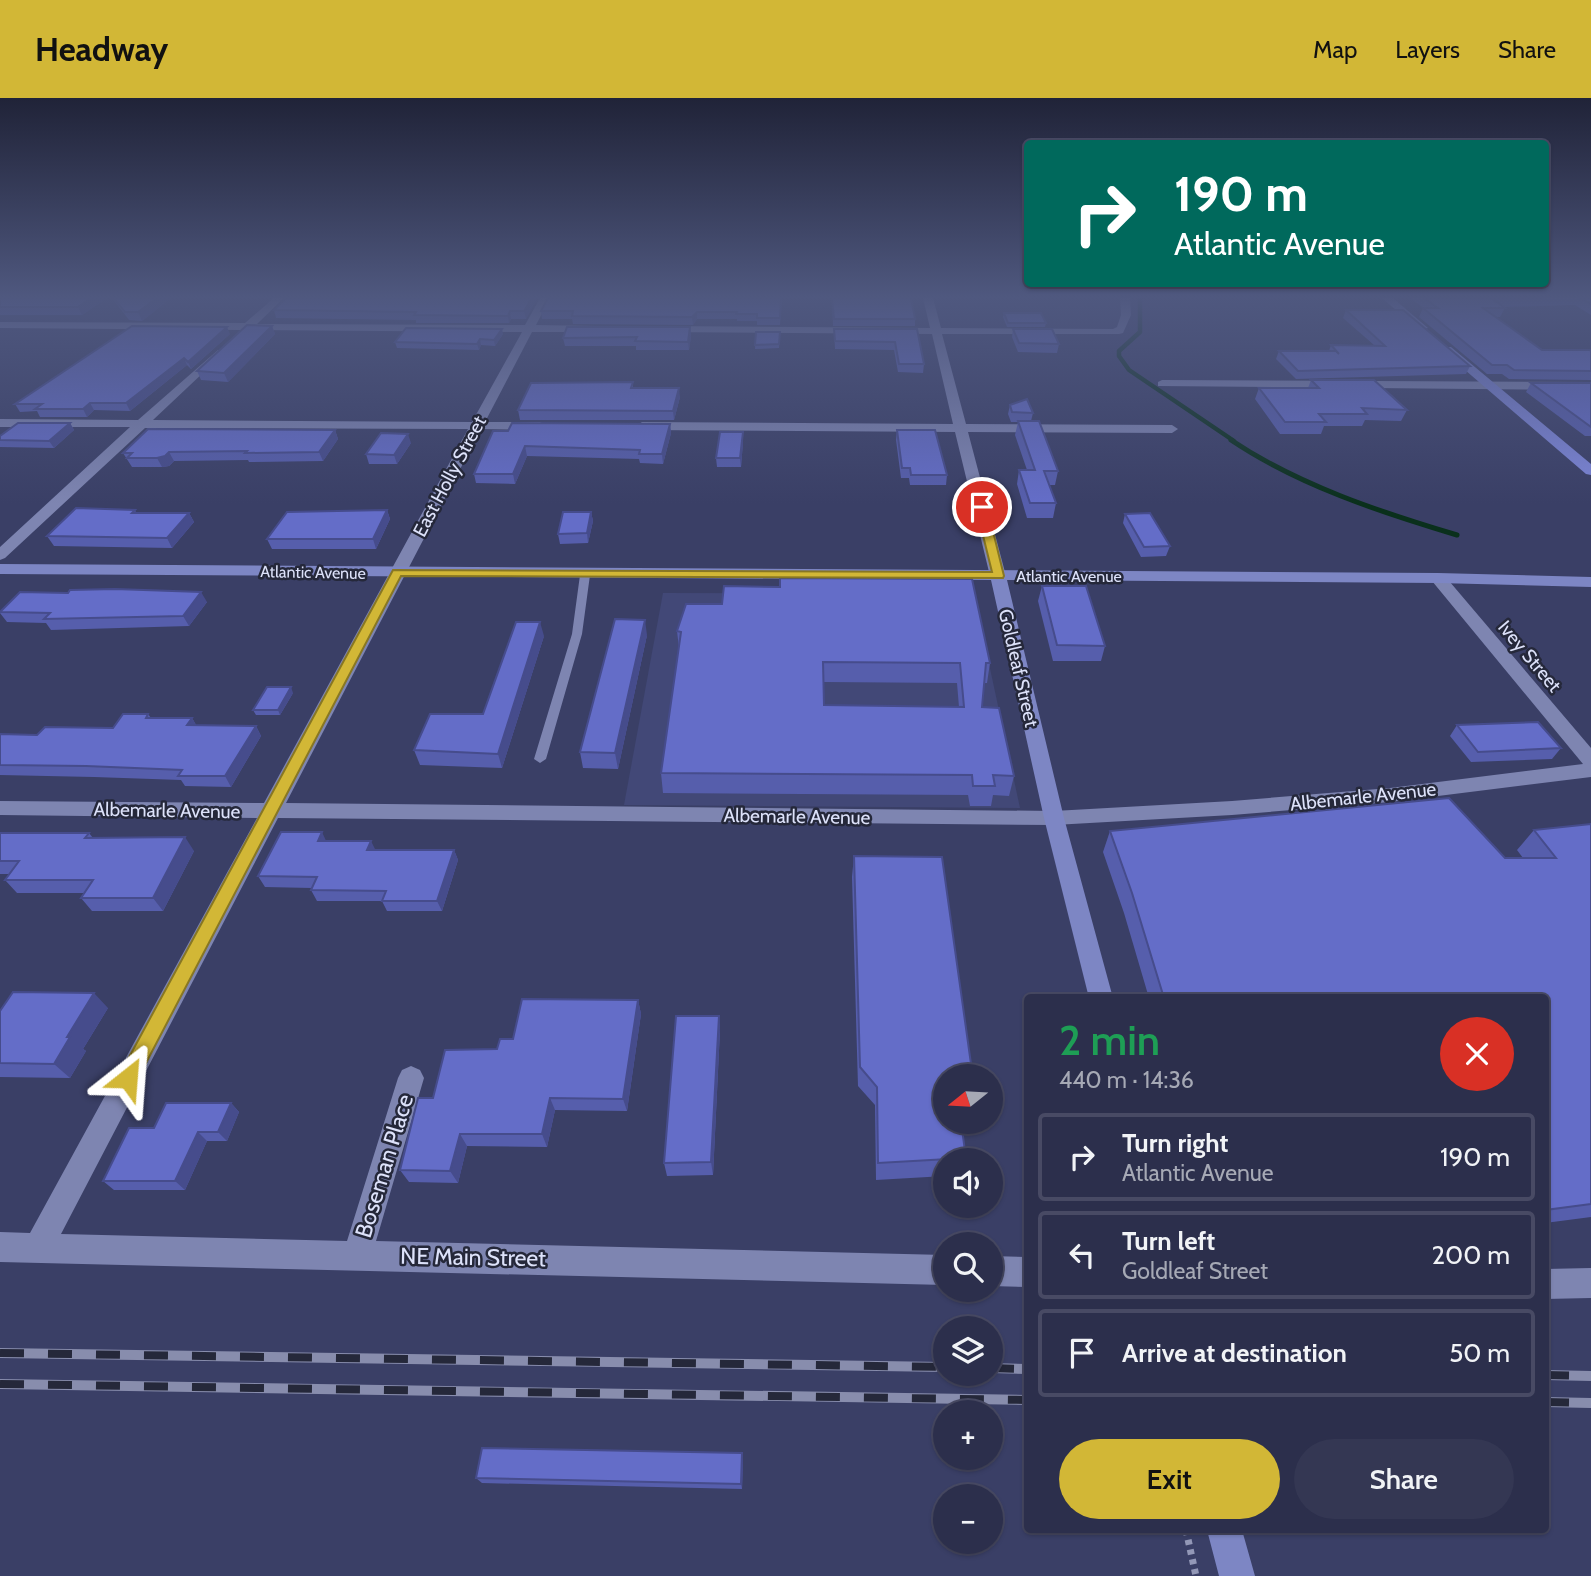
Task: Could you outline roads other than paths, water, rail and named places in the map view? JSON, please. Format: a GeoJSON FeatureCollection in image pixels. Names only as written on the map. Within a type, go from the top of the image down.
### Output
{"type":"FeatureCollection","features":[{"type":"Feature","properties":{"kind":"main road"},"geometry":{"type":"LineString","coordinates":[[1469,367],[1591,471]]}},
{"type":"Feature","properties":{"kind":"main road","name":"Atlantic Avenue"},"geometry":{"type":"LineString","coordinates":[[0,569],[585,575],[1437,578],[1591,582]]}},
{"type":"Feature","properties":{"kind":"main road","name":"Goldleaf Street"},"geometry":{"type":"LineString","coordinates":[[998,576],[1054,818],[1100,994]]}},
{"type":"Feature","properties":{"kind":"main road"},"geometry":{"type":"LineString","coordinates":[[1226,1533],[1237,1576]]}},
{"type":"Feature","properties":{"kind":"street"},"geometry":{"type":"LineString","coordinates":[[0,555],[204,367]]}},
{"type":"Feature","properties":{"kind":"street","name":"East Holly Street"},"geometry":{"type":"LineString","coordinates":[[38,1248],[507,367]]}},
{"type":"Feature","properties":{"kind":"street","name":"Goldleaf Street"},"geometry":{"type":"LineString","coordinates":[[946,367],[998,576]]}},
{"type":"Feature","properties":{"kind":"street"},"geometry":{"type":"LineString","coordinates":[[1162,384],[1591,386]]}},
{"type":"Feature","properties":{"kind":"street"},"geometry":{"type":"LineString","coordinates":[[0,423],[559,426]]}},
{"type":"Feature","properties":{"kind":"street"},"geometry":{"type":"LineString","coordinates":[[628,426],[1172,429]]}},
{"type":"Feature","properties":{"kind":"street","name":"Ivey Street"},"geometry":{"type":"LineString","coordinates":[[1437,578],[1591,761]]}},
{"type":"Feature","properties":{"kind":"street","name":"Albemarle Avenue"},"geometry":{"type":"LineString","coordinates":[[0,808],[1054,818],[1232,808],[1390,795],[1591,769]]}},
{"type":"Feature","properties":{"kind":"street","name":"Boseman Place"},"geometry":{"type":"LineString","coordinates":[[358,1254],[411,1078]]}},
{"type":"Feature","properties":{"kind":"street","name":"NE Main Street"},"geometry":{"type":"LineString","coordinates":[[0,1247],[933,1270]]}},
{"type":"Feature","properties":{"kind":"street"},"geometry":{"type":"LineString","coordinates":[[1003,1271],[1024,1272]]}},
{"type":"Feature","properties":{"kind":"street"},"geometry":{"type":"LineString","coordinates":[[1549,1284],[1591,1283]]}},
{"type":"Feature","properties":{"kind":"lane"},"geometry":{"type":"LineString","coordinates":[[540,759],[577,634],[585,575]]}},
{"type":"Feature","properties":{"kind":"waterway"},"geometry":{"type":"LineString","coordinates":[[1127,367],[1234,441]]}},
{"type":"Feature","properties":{"kind":"waterway"},"geometry":{"type":"LineString","coordinates":[[1231,440],[1284,471],[1340,496],[1457,535]]}},
{"type":"Feature","properties":{"kind":"railway"},"geometry":{"type":"LineString","coordinates":[[0,1353],[933,1367]]}},
{"type":"Feature","properties":{"kind":"railway"},"geometry":{"type":"LineString","coordinates":[[1003,1368],[1024,1369]]}},
{"type":"Feature","properties":{"kind":"railway"},"geometry":{"type":"LineString","coordinates":[[1549,1375],[1591,1376]]}},
{"type":"Feature","properties":{"kind":"railway"},"geometry":{"type":"LineString","coordinates":[[0,1384],[1024,1400]]}},
{"type":"Feature","properties":{"kind":"railway"},"geometry":{"type":"LineString","coordinates":[[1549,1402],[1591,1403]]}}]}
